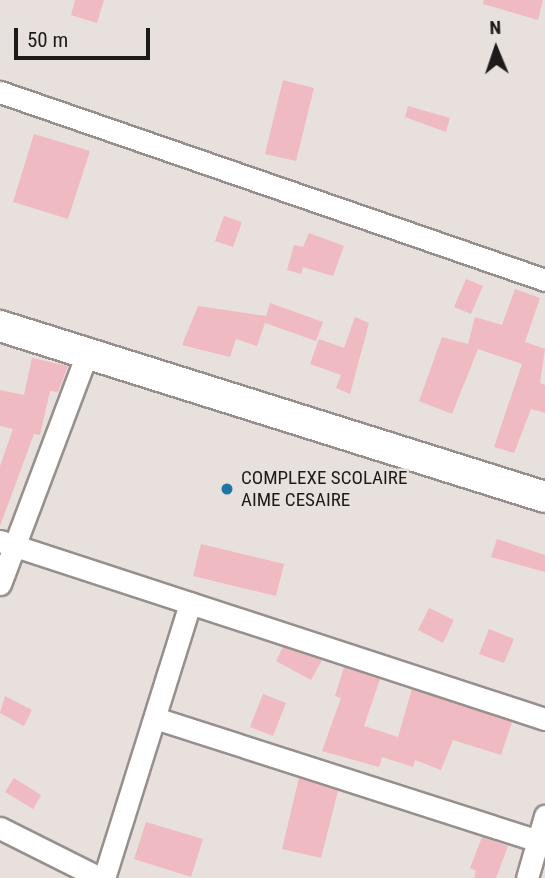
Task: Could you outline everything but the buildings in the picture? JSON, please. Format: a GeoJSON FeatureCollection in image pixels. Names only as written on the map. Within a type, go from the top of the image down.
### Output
{"type":"FeatureCollection","features":[{"type":"Feature","properties":{"kind":"main road"},"geometry":{"type":"LineString","coordinates":[[0,326],[545,497]]}},
{"type":"Feature","properties":{"kind":"street"},"geometry":{"type":"LineString","coordinates":[[0,92],[545,279]]}},
{"type":"Feature","properties":{"kind":"street"},"geometry":{"type":"LineString","coordinates":[[0,584],[7,543],[87,354]]}},
{"type":"Feature","properties":{"kind":"street"},"geometry":{"type":"LineString","coordinates":[[7,543],[545,719]]}},
{"type":"Feature","properties":{"kind":"street"},"geometry":{"type":"LineString","coordinates":[[0,828],[102,878],[190,603]]}},
{"type":"Feature","properties":{"kind":"street"},"geometry":{"type":"LineString","coordinates":[[155,718],[537,841]]}},
{"type":"Feature","properties":{"kind":"street"},"geometry":{"type":"LineString","coordinates":[[527,878],[545,816]]}},
{"type":"Feature","properties":{"kind":"place","name":"COMPLEXE SCOLAIRE AIME CESAIRE"},"geometry":{"type":"Point","coordinates":[227,489]}}]}
